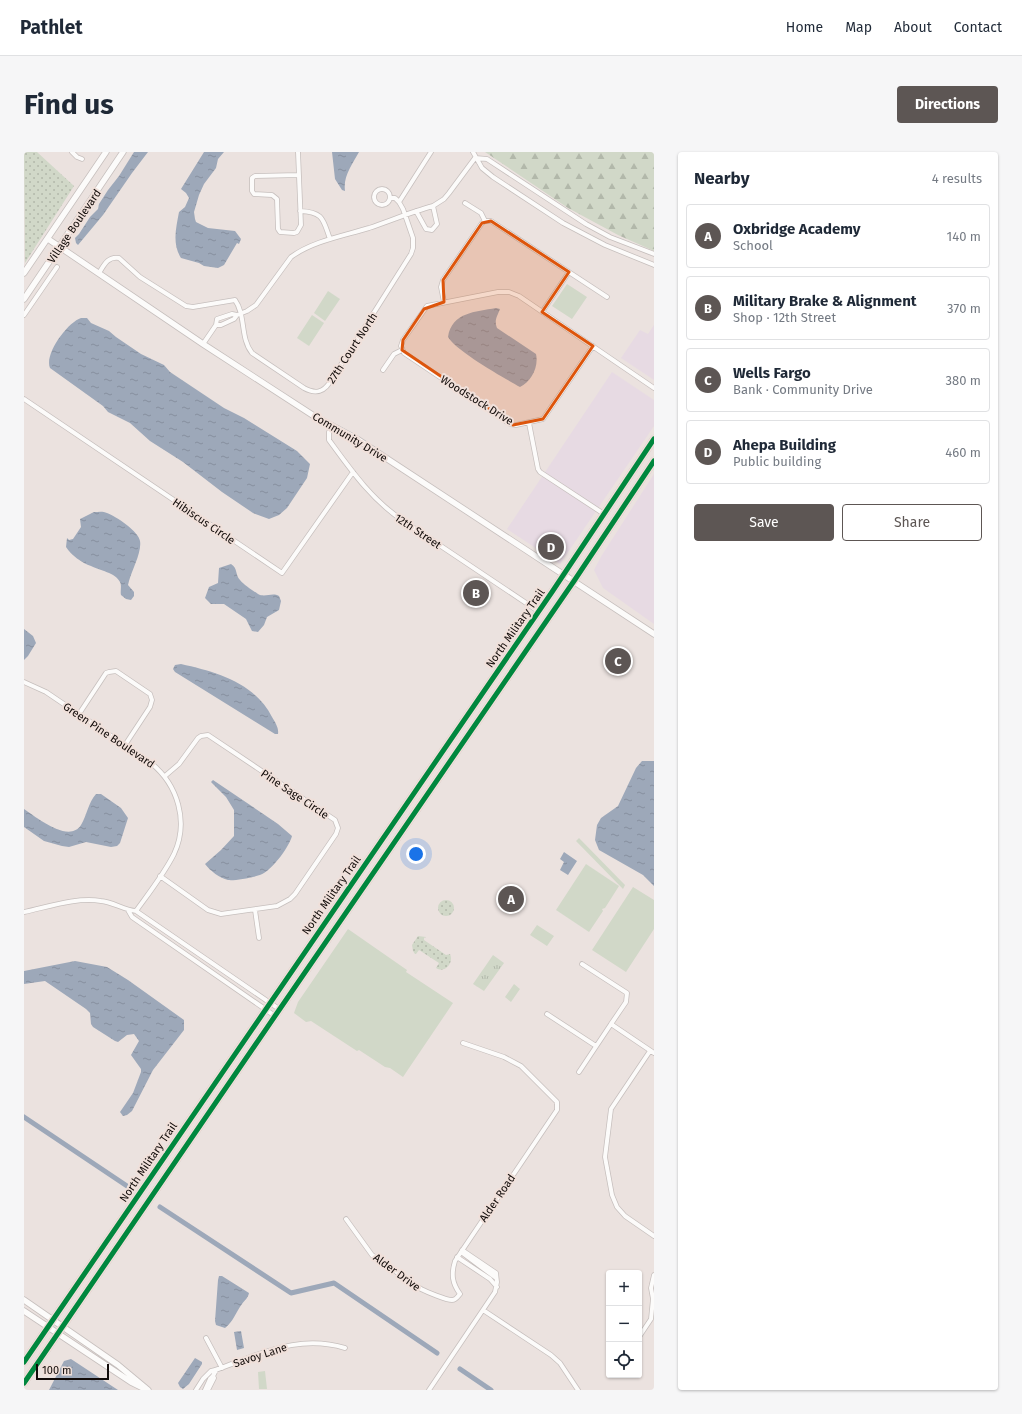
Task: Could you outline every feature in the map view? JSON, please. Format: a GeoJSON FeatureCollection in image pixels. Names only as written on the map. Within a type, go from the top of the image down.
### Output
{"type":"FeatureCollection","features":[{"type":"Feature","properties":{"kind":"main road","name":"North Military Trail"},"geometry":{"type":"LineString","coordinates":[[24,1362],[564,574],[654,439]]}},
{"type":"Feature","properties":{"kind":"main road","name":"North Military Trail"},"geometry":{"type":"LineString","coordinates":[[24,1383],[274,1016],[574,581],[654,461]]}},
{"type":"Feature","properties":{"kind":"main road"},"geometry":{"type":"LineString","coordinates":[[416,789],[427,796]]}},
{"type":"Feature","properties":{"kind":"street"},"geometry":{"type":"LineString","coordinates":[[72,152],[77,157],[82,159]]}},
{"type":"Feature","properties":{"kind":"street","name":"Village Boulevard"},"geometry":{"type":"LineString","coordinates":[[24,273],[106,152]]}},
{"type":"Feature","properties":{"kind":"street","name":"Village Boulevard"},"geometry":{"type":"LineString","coordinates":[[24,299],[123,152]]}},
{"type":"Feature","properties":{"kind":"street"},"geometry":{"type":"LineString","coordinates":[[298,152],[299,175],[300,211],[300,225],[297,232],[280,232],[277,225],[277,199],[272,195],[254,194],[252,191],[252,178],[255,176],[299,175]]}},
{"type":"Feature","properties":{"kind":"street"},"geometry":{"type":"LineString","coordinates":[[390,198],[395,198],[400,204],[431,152]]}},
{"type":"Feature","properties":{"kind":"street"},"geometry":{"type":"LineString","coordinates":[[473,152],[482,168],[493,177],[563,222],[606,245],[654,264]]}},
{"type":"Feature","properties":{"kind":"street"},"geometry":{"type":"LineString","coordinates":[[203,344],[216,325],[217,319],[248,311],[256,306],[290,257],[306,248],[330,239],[433,206],[444,199],[476,158]]}},
{"type":"Feature","properties":{"kind":"street"},"geometry":{"type":"LineString","coordinates":[[476,158],[487,159],[574,217],[610,237],[654,254]]}},
{"type":"Feature","properties":{"kind":"street"},"geometry":{"type":"LineString","coordinates":[[465,203],[481,213],[485,221]]}},
{"type":"Feature","properties":{"kind":"street","name":"27th Court North"},"geometry":{"type":"LineString","coordinates":[[238,314],[247,345],[252,353],[309,390],[319,392],[323,390],[330,382],[411,254],[413,238],[400,204]]}},
{"type":"Feature","properties":{"kind":"street"},"geometry":{"type":"LineString","coordinates":[[416,211],[426,229],[432,230],[437,224],[433,206]]}},
{"type":"Feature","properties":{"kind":"street"},"geometry":{"type":"LineString","coordinates":[[300,211],[313,212],[320,215],[330,239]]}},
{"type":"Feature","properties":{"kind":"street"},"geometry":{"type":"LineString","coordinates":[[444,302],[441,287],[443,280],[471,238],[485,221],[494,222],[607,298]]}},
{"type":"Feature","properties":{"kind":"street","name":"Community Drive"},"geometry":{"type":"LineString","coordinates":[[48,239],[203,344],[333,427],[356,439],[392,462],[654,634]]}},
{"type":"Feature","properties":{"kind":"street"},"geometry":{"type":"LineString","coordinates":[[99,273],[109,259],[116,257],[140,277],[182,305],[193,307],[235,300],[238,314]]}},
{"type":"Feature","properties":{"kind":"street"},"geometry":{"type":"LineString","coordinates":[[24,314],[57,267]]}},
{"type":"Feature","properties":{"kind":"street"},"geometry":{"type":"LineString","coordinates":[[542,312],[569,272]]}},
{"type":"Feature","properties":{"kind":"street"},"geometry":{"type":"LineString","coordinates":[[383,370],[394,354],[402,350],[403,340],[424,309],[430,305],[505,291],[516,294],[654,388]]}},
{"type":"Feature","properties":{"kind":"street"},"geometry":{"type":"LineString","coordinates":[[216,325],[221,325],[234,319],[238,314]]}},
{"type":"Feature","properties":{"kind":"street","name":"Woodstock Drive"},"geometry":{"type":"LineString","coordinates":[[402,350],[404,353],[510,424],[516,425],[540,421],[546,416],[593,346]]}},
{"type":"Feature","properties":{"kind":"street","name":"Hibiscus Circle"},"geometry":{"type":"LineString","coordinates":[[24,399],[282,574],[353,472]]}},
{"type":"Feature","properties":{"kind":"street"},"geometry":{"type":"LineString","coordinates":[[529,423],[538,469],[540,472],[604,514]]}},
{"type":"Feature","properties":{"kind":"street","name":"12th Street"},"geometry":{"type":"LineString","coordinates":[[333,427],[329,432],[329,440],[371,495],[393,514],[538,612]]}},
{"type":"Feature","properties":{"kind":"street"},"geometry":{"type":"LineString","coordinates":[[78,714],[106,674],[113,671],[120,673],[150,694],[152,700],[150,707],[125,745]]}},
{"type":"Feature","properties":{"kind":"street","name":"Green Pine Boulevard"},"geometry":{"type":"LineString","coordinates":[[24,682],[40,689],[151,762],[165,776],[174,792],[178,802],[181,826],[178,843],[174,853],[160,876],[136,911]]}},
{"type":"Feature","properties":{"kind":"street","name":"Pine Sage Circle"},"geometry":{"type":"LineString","coordinates":[[160,876],[214,913],[224,914],[277,906],[290,899],[295,894],[336,834],[338,828],[335,820],[208,735],[198,738],[179,764],[165,776]]}},
{"type":"Feature","properties":{"kind":"street"},"geometry":{"type":"LineString","coordinates":[[24,912],[84,900],[108,902],[128,910],[136,911],[279,1009]]}},
{"type":"Feature","properties":{"kind":"street"},"geometry":{"type":"LineString","coordinates":[[128,910],[132,917],[274,1016]]}},
{"type":"Feature","properties":{"kind":"street"},"geometry":{"type":"LineString","coordinates":[[255,910],[259,938]]}},
{"type":"Feature","properties":{"kind":"street"},"geometry":{"type":"LineString","coordinates":[[579,1072],[626,1002],[627,993],[582,964]]}},
{"type":"Feature","properties":{"kind":"street"},"geometry":{"type":"LineString","coordinates":[[547,1014],[596,1046]]}},
{"type":"Feature","properties":{"kind":"street"},"geometry":{"type":"LineString","coordinates":[[611,1024],[652,1052],[611,1109],[605,1157],[612,1195],[617,1206],[625,1216],[654,1236]]}},
{"type":"Feature","properties":{"kind":"street","name":"Alder Road"},"geometry":{"type":"LineString","coordinates":[[462,1251],[557,1110],[557,1102],[521,1066],[504,1057],[463,1043]]}},
{"type":"Feature","properties":{"kind":"street","name":"Alder Drive"},"geometry":{"type":"LineString","coordinates":[[346,1219],[372,1255],[421,1289],[452,1300],[457,1298],[460,1294],[453,1283],[452,1273],[455,1261],[462,1251]]}},
{"type":"Feature","properties":{"kind":"street"},"geometry":{"type":"LineString","coordinates":[[429,1390],[497,1287],[496,1273],[462,1251]]}},
{"type":"Feature","properties":{"kind":"street"},"geometry":{"type":"LineString","coordinates":[[458,1257],[490,1279],[497,1287]]}},
{"type":"Feature","properties":{"kind":"street"},"geometry":{"type":"LineString","coordinates":[[642,1332],[651,1319],[654,1299],[651,1288],[654,1275]]}},
{"type":"Feature","properties":{"kind":"street"},"geometry":{"type":"LineString","coordinates":[[24,1300],[118,1365],[148,1390]]}},
{"type":"Feature","properties":{"kind":"street"},"geometry":{"type":"LineString","coordinates":[[483,1310],[556,1359],[578,1390]]}},
{"type":"Feature","properties":{"kind":"street"},"geometry":{"type":"LineString","coordinates":[[24,1311],[131,1382],[148,1390]]}},
{"type":"Feature","properties":{"kind":"street","name":"Savoy Lane"},"geometry":{"type":"LineString","coordinates":[[206,1338],[222,1368]]}},
{"type":"Feature","properties":{"kind":"street","name":"Savoy Lane"},"geometry":{"type":"LineString","coordinates":[[196,1390],[208,1373],[266,1350],[289,1345],[317,1344],[345,1348]]}},
{"type":"Feature","properties":{"kind":"street"},"geometry":{"type":"LineString","coordinates":[[205,1390],[210,1378],[216,1370]]}},
{"type":"Feature","properties":{"kind":"street"},"geometry":{"type":"LineString","coordinates":[[208,1390],[214,1378],[213,1376]]}},
{"type":"Feature","properties":{"kind":"street"},"geometry":{"type":"LineString","coordinates":[[202,1381],[208,1385]]}},
{"type":"Feature","properties":{"kind":"highlighted area"},"geometry":{"type":"Polygon","coordinates":[[[491,221],[569,272],[542,312],[593,346],[543,419],[513,425],[402,350],[403,340],[424,309],[444,302],[443,280],[482,223],[491,221]]]}},
{"type":"Feature","properties":{"kind":"shaded area"},"geometry":{"type":"Polygon","coordinates":[[[654,325],[654,380],[621,358],[640,330],[648,334],[654,325]]]}},
{"type":"Feature","properties":{"kind":"shaded area"},"geometry":{"type":"Polygon","coordinates":[[[612,372],[654,400],[654,426],[560,564],[507,529],[612,372]]]}},
{"type":"Feature","properties":{"kind":"shaded area"},"geometry":{"type":"Polygon","coordinates":[[[654,474],[654,624],[603,588],[594,570],[654,474]]]}},
{"type":"Feature","properties":{"kind":"green space"},"geometry":{"type":"Polygon","coordinates":[[[24,152],[37,152],[74,186],[25,263],[24,152]]]}},
{"type":"Feature","properties":{"kind":"green space"},"geometry":{"type":"Polygon","coordinates":[[[485,152],[654,152],[654,251],[618,235],[568,208],[485,152]]]}},
{"type":"Feature","properties":{"kind":"green space"},"geometry":{"type":"Polygon","coordinates":[[[567,284],[587,297],[572,319],[552,306],[567,284]]]}},
{"type":"Feature","properties":{"kind":"green space"},"geometry":{"type":"Polygon","coordinates":[[[328,291],[340,299],[325,321],[314,313],[328,291]]]}},
{"type":"Feature","properties":{"kind":"green space"},"geometry":{"type":"Polygon","coordinates":[[[312,315],[324,323],[309,346],[297,338],[312,315]]]}},
{"type":"Feature","properties":{"kind":"green space"},"geometry":{"type":"Polygon","coordinates":[[[579,838],[625,885],[623,889],[576,841],[579,838]]]}},
{"type":"Feature","properties":{"kind":"green space"},"geometry":{"type":"Polygon","coordinates":[[[586,864],[619,886],[605,908],[602,909],[603,911],[589,932],[556,910],[586,864]]]}},
{"type":"Feature","properties":{"kind":"green space"},"geometry":{"type":"Polygon","coordinates":[[[633,887],[654,900],[654,929],[626,972],[592,950],[633,887]]]}},
{"type":"Feature","properties":{"kind":"green space"},"geometry":{"type":"Polygon","coordinates":[[[446,900],[452,902],[454,908],[452,914],[446,916],[440,914],[438,908],[440,902],[446,900]]]}},
{"type":"Feature","properties":{"kind":"green space"},"geometry":{"type":"Polygon","coordinates":[[[537,925],[554,936],[547,946],[530,935],[537,925]]]}},
{"type":"Feature","properties":{"kind":"green space"},"geometry":{"type":"Polygon","coordinates":[[[348,929],[407,970],[406,972],[453,1003],[403,1077],[359,1050],[357,1051],[311,1021],[306,1022],[294,1013],[298,1002],[348,929]]]}},
{"type":"Feature","properties":{"kind":"green space"},"geometry":{"type":"Polygon","coordinates":[[[418,936],[426,937],[424,940],[446,955],[450,954],[451,961],[448,967],[443,970],[436,968],[439,963],[419,950],[415,954],[412,945],[418,936]]]}},
{"type":"Feature","properties":{"kind":"green space"},"geometry":{"type":"Polygon","coordinates":[[[493,955],[504,963],[484,991],[473,984],[493,955]]]}},
{"type":"Feature","properties":{"kind":"green space"},"geometry":{"type":"Polygon","coordinates":[[[514,984],[520,989],[511,1002],[505,997],[514,984]]]}},
{"type":"Feature","properties":{"kind":"green space"},"geometry":{"type":"Polygon","coordinates":[[[265,1371],[267,1389],[259,1389],[258,1372],[265,1371]]]}},
{"type":"Feature","properties":{"kind":"water"},"geometry":{"type":"Polygon","coordinates":[[[134,152],[148,152],[103,215],[78,245],[75,238],[90,217],[98,209],[99,204],[134,152]]]}},
{"type":"Feature","properties":{"kind":"water"},"geometry":{"type":"Polygon","coordinates":[[[204,152],[224,152],[218,159],[216,168],[204,184],[199,195],[194,212],[196,222],[208,228],[235,231],[241,239],[224,265],[218,268],[204,266],[181,258],[176,247],[176,230],[179,212],[185,207],[189,198],[181,189],[204,152]]]}},
{"type":"Feature","properties":{"kind":"water"},"geometry":{"type":"Polygon","coordinates":[[[332,152],[359,152],[345,180],[345,191],[342,190],[335,179],[332,152]]]}},
{"type":"Feature","properties":{"kind":"water"},"geometry":{"type":"Polygon","coordinates":[[[496,308],[500,309],[496,321],[497,328],[536,354],[537,359],[533,374],[528,382],[520,387],[470,357],[448,337],[454,322],[459,318],[473,312],[496,308]]]}},
{"type":"Feature","properties":{"kind":"water"},"geometry":{"type":"Polygon","coordinates":[[[81,318],[87,318],[91,323],[109,331],[141,354],[164,365],[170,372],[224,408],[244,418],[297,451],[310,464],[307,478],[287,508],[279,515],[269,519],[253,513],[222,492],[183,462],[150,441],[130,423],[108,412],[103,406],[50,368],[50,355],[58,339],[70,326],[81,318]]]}},
{"type":"Feature","properties":{"kind":"water"},"geometry":{"type":"Polygon","coordinates":[[[94,512],[105,512],[116,517],[139,537],[140,550],[128,585],[134,592],[134,596],[131,600],[126,599],[121,595],[121,584],[115,576],[80,561],[66,547],[67,538],[69,540],[73,539],[81,527],[80,519],[94,512]]]}},
{"type":"Feature","properties":{"kind":"water"},"geometry":{"type":"Polygon","coordinates":[[[231,564],[235,567],[238,578],[248,587],[261,595],[279,596],[281,601],[279,610],[267,617],[264,625],[258,632],[252,631],[246,619],[224,604],[211,604],[205,598],[209,587],[218,583],[219,568],[231,564]]]}},
{"type":"Feature","properties":{"kind":"water"},"geometry":{"type":"Polygon","coordinates":[[[24,629],[33,636],[36,643],[24,660],[24,629]]]}},
{"type":"Feature","properties":{"kind":"water"},"geometry":{"type":"Polygon","coordinates":[[[181,664],[220,675],[245,687],[264,705],[276,725],[278,734],[275,734],[175,672],[173,669],[175,665],[181,664]]]}},
{"type":"Feature","properties":{"kind":"water"},"geometry":{"type":"Polygon","coordinates":[[[642,761],[654,761],[654,886],[643,875],[599,850],[595,840],[597,825],[601,818],[618,806],[636,768],[642,761]]]}},
{"type":"Feature","properties":{"kind":"water"},"geometry":{"type":"Polygon","coordinates":[[[213,780],[278,824],[292,836],[288,846],[281,856],[264,873],[257,876],[228,880],[215,874],[205,864],[234,836],[234,810],[226,797],[211,782],[213,780]]]}},
{"type":"Feature","properties":{"kind":"water"},"geometry":{"type":"Polygon","coordinates":[[[96,794],[101,794],[121,808],[128,818],[120,843],[117,846],[111,847],[86,842],[69,847],[62,846],[44,841],[24,827],[24,809],[52,827],[69,832],[76,830],[81,825],[91,801],[96,794]]]}},
{"type":"Feature","properties":{"kind":"water"},"geometry":{"type":"Polygon","coordinates":[[[564,852],[577,861],[568,875],[560,870],[564,862],[560,859],[564,852]]]}},
{"type":"Feature","properties":{"kind":"water"},"geometry":{"type":"Polygon","coordinates":[[[75,961],[107,967],[184,1020],[184,1030],[153,1070],[132,1111],[127,1115],[123,1116],[120,1112],[133,1093],[141,1072],[141,1069],[131,1055],[139,1041],[134,1034],[127,1035],[118,1042],[115,1041],[93,1027],[91,1024],[90,1013],[86,1009],[45,981],[24,984],[24,971],[75,961]]]}},
{"type":"Feature","properties":{"kind":"water"},"geometry":{"type":"Polygon","coordinates":[[[219,1276],[222,1276],[249,1293],[228,1326],[225,1328],[216,1325],[215,1321],[219,1276]]]}},
{"type":"Feature","properties":{"kind":"water"},"geometry":{"type":"Polygon","coordinates":[[[241,1331],[244,1348],[237,1350],[234,1332],[241,1331]]]}},
{"type":"Feature","properties":{"kind":"water"},"geometry":{"type":"Polygon","coordinates":[[[195,1358],[202,1362],[202,1364],[189,1384],[183,1389],[178,1383],[195,1358]]]}},
{"type":"Feature","properties":{"kind":"water"},"geometry":{"type":"Polygon","coordinates":[[[71,1359],[118,1390],[49,1390],[64,1361],[71,1359]]]}},
{"type":"Feature","properties":{"kind":"waterway"},"geometry":{"type":"LineString","coordinates":[[24,1117],[130,1188]]}},
{"type":"Feature","properties":{"kind":"waterway"},"geometry":{"type":"LineString","coordinates":[[160,1207],[291,1293],[334,1283],[437,1353]]}},
{"type":"Feature","properties":{"kind":"waterway"},"geometry":{"type":"LineString","coordinates":[[460,1369],[491,1390]]}},
{"type":"Feature","properties":{"kind":"cycle path"},"geometry":{"type":"LineString","coordinates":[[24,1362],[552,592],[654,439]]}},
{"type":"Feature","properties":{"kind":"cycle path"},"geometry":{"type":"LineString","coordinates":[[24,1383],[574,581],[654,461]]}},
{"type":"Feature","properties":{"kind":"place","name":"Ahepa Building"},"geometry":{"type":"Point","coordinates":[551,547]}},
{"type":"Feature","properties":{"kind":"place","name":"Military Brake & Alignment"},"geometry":{"type":"Point","coordinates":[476,593]}},
{"type":"Feature","properties":{"kind":"place","name":"Wells Fargo"},"geometry":{"type":"Point","coordinates":[618,661]}},
{"type":"Feature","properties":{"kind":"place","name":"Oxbridge Academy"},"geometry":{"type":"Point","coordinates":[511,899]}}]}
